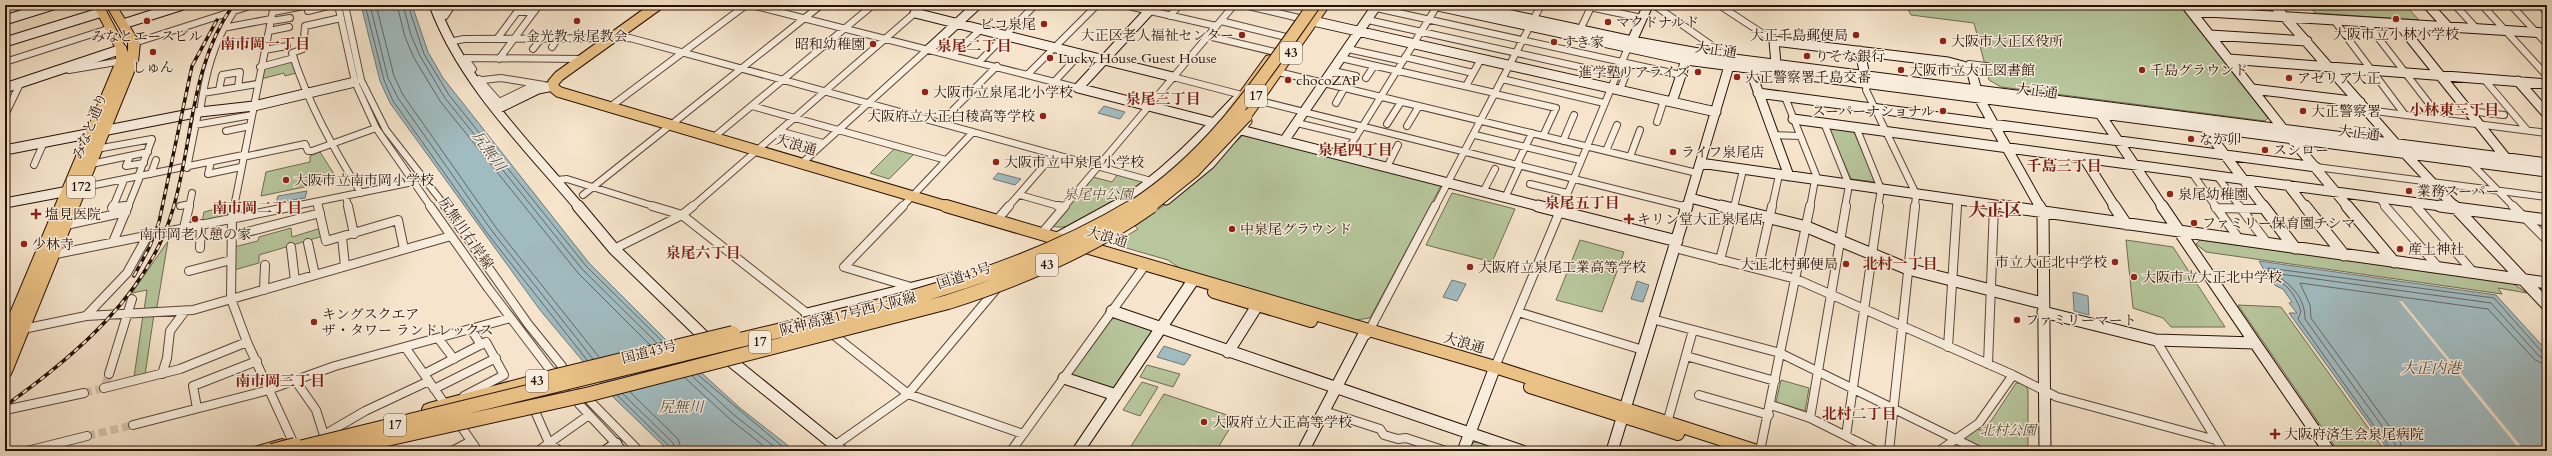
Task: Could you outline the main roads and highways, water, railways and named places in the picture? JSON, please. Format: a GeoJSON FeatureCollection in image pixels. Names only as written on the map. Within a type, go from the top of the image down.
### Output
{"type":"FeatureCollection","features":[{"type":"Feature","properties":{"kind":"highway","name":"国道43号"},"geometry":{"type":"LineString","coordinates":[[272,451],[417,415],[549,378],[670,347],[915,291],[979,272],[1036,251],[1078,232],[1125,205],[1164,179],[1194,153],[1230,112],[1309,5]]}},
{"type":"Feature","properties":{"kind":"highway","name":"阪神高速17号西大阪線"},"geometry":{"type":"LineString","coordinates":[[318,451],[502,402],[920,296],[984,277],[1067,242],[1140,201],[1195,158],[1228,122],[1314,5]]}},
{"type":"Feature","properties":{"kind":"highway","name":"阪神高速17号西大阪線"},"geometry":{"type":"LineString","coordinates":[[290,447],[502,402],[921,302],[1002,277],[1073,247],[1146,204],[1202,161],[1235,124],[1322,5]]}},
{"type":"Feature","properties":{"kind":"highway","name":"国道43号"},"geometry":{"type":"LineString","coordinates":[[332,451],[418,430],[522,410],[676,373],[807,338],[998,285],[1087,246],[1130,221],[1184,181],[1223,144],[1246,116],[1325,5]]}},
{"type":"Feature","properties":{"kind":"highway"},"geometry":{"type":"LineString","coordinates":[[102,7],[117,26]]}},
{"type":"Feature","properties":{"kind":"highway","name":"みなと通り"},"geometry":{"type":"LineString","coordinates":[[5,342],[40,258],[74,190],[98,132],[132,62],[134,43],[117,26]]}},
{"type":"Feature","properties":{"kind":"highway","name":"みなと通り"},"geometry":{"type":"LineString","coordinates":[[5,372],[66,224],[74,190],[91,164],[96,149],[98,132],[122,55],[117,26]]}},
{"type":"Feature","properties":{"kind":"highway"},"geometry":{"type":"LineString","coordinates":[[502,402],[658,355],[806,316]]}},
{"type":"Feature","properties":{"kind":"highway"},"geometry":{"type":"LineString","coordinates":[[502,402],[807,338]]}},
{"type":"Feature","properties":{"kind":"highway","name":"43"},"geometry":{"type":"LineString","coordinates":[[258,451],[290,447],[324,435],[446,405],[561,370]]}},
{"type":"Feature","properties":{"kind":"highway","name":"43"},"geometry":{"type":"LineString","coordinates":[[345,451],[459,424],[580,398]]}},
{"type":"Feature","properties":{"kind":"main road","name":"大浪通"},"geometry":{"type":"LineString","coordinates":[[658,5],[559,76],[553,86],[559,92],[1161,268],[1192,282],[1257,306],[1366,334]]}},
{"type":"Feature","properties":{"kind":"main road","name":"大浪通"},"geometry":{"type":"LineString","coordinates":[[1192,282],[1493,371],[1624,413],[1732,451]]}},
{"type":"Feature","properties":{"kind":"main road","name":"大浪通"},"geometry":{"type":"LineString","coordinates":[[1624,413],[1667,423],[1756,451]]}},
{"type":"Feature","properties":{"kind":"water","name":"尻無川"},"geometry":{"type":"Polygon","coordinates":[[[361,5],[412,5],[428,52],[443,78],[589,263],[672,346],[740,408],[795,451],[669,451],[612,396],[540,310],[390,103],[380,81],[361,5]]]}},
{"type":"Feature","properties":{"kind":"water"},"geometry":{"type":"Polygon","coordinates":[[[1104,106],[1125,112],[1120,119],[1098,113],[1104,106]]]}},
{"type":"Feature","properties":{"kind":"water"},"geometry":{"type":"Polygon","coordinates":[[[998,173],[1021,179],[1015,185],[993,179],[998,173]]]}},
{"type":"Feature","properties":{"kind":"water"},"geometry":{"type":"Polygon","coordinates":[[[307,191],[305,198],[276,203],[278,196],[307,191]]]}},
{"type":"Feature","properties":{"kind":"water","name":"大正内港"},"geometry":{"type":"Polygon","coordinates":[[[2259,261],[2496,295],[2547,351],[2547,451],[2389,451],[2289,313],[2297,313],[2289,303],[2292,302],[2283,289],[2276,286],[2269,279],[2259,261]]]}},
{"type":"Feature","properties":{"kind":"water"},"geometry":{"type":"Polygon","coordinates":[[[1452,280],[1466,284],[1457,301],[1443,297],[1452,280]]]}},
{"type":"Feature","properties":{"kind":"water"},"geometry":{"type":"Polygon","coordinates":[[[1637,281],[1649,285],[1643,302],[1631,299],[1637,281]]]}},
{"type":"Feature","properties":{"kind":"water"},"geometry":{"type":"Polygon","coordinates":[[[2073,292],[2088,296],[2089,315],[2074,311],[2073,292]]]}},
{"type":"Feature","properties":{"kind":"water"},"geometry":{"type":"Polygon","coordinates":[[[1164,346],[1191,355],[1184,365],[1157,357],[1164,346]]]}},
{"type":"Feature","properties":{"kind":"tunnel"},"geometry":{"type":"LineString","coordinates":[[84,393],[104,388],[109,374]]}},
{"type":"Feature","properties":{"kind":"tunnel"},"geometry":{"type":"LineString","coordinates":[[87,436],[133,425]]}},
{"type":"Feature","properties":{"kind":"railway"},"geometry":{"type":"LineString","coordinates":[[5,406],[57,366],[106,321],[127,296],[146,269],[161,240],[173,209],[180,182],[194,104],[208,54],[219,29],[233,5]]}},
{"type":"Feature","properties":{"kind":"railway"},"geometry":{"type":"LineString","coordinates":[[134,276],[150,246],[159,222],[192,66],[217,20]]}},
{"type":"Feature","properties":{"kind":"place","name":"大阪市立小林小学校"},"geometry":{"type":"Point","coordinates":[2396,19]}},
{"type":"Feature","properties":{"kind":"place","name":"みなとエースビル"},"geometry":{"type":"Point","coordinates":[147,21]}},
{"type":"Feature","properties":{"kind":"place","name":"金光教 泉尾教会"},"geometry":{"type":"Point","coordinates":[577,21]}},
{"type":"Feature","properties":{"kind":"place","name":"マクドナルド"},"geometry":{"type":"Point","coordinates":[1608,22]}},
{"type":"Feature","properties":{"kind":"place","name":"ピコ泉尾"},"geometry":{"type":"Point","coordinates":[1044,24]}},
{"type":"Feature","properties":{"kind":"place","name":"大正区老人福祉センター"},"geometry":{"type":"Point","coordinates":[1242,35]}},
{"type":"Feature","properties":{"kind":"place","name":"大正千島郵便局"},"geometry":{"type":"Point","coordinates":[1856,35]}},
{"type":"Feature","properties":{"kind":"place","name":"大阪市大正区役所"},"geometry":{"type":"Point","coordinates":[1943,41]}},
{"type":"Feature","properties":{"kind":"place","name":"すき家"},"geometry":{"type":"Point","coordinates":[1554,42]}},
{"type":"Feature","properties":{"kind":"place","name":"昭和幼稚園"},"geometry":{"type":"Point","coordinates":[873,44]}},
{"type":"Feature","properties":{"kind":"place","name":"しゅん"},"geometry":{"type":"Point","coordinates":[153,52]}},
{"type":"Feature","properties":{"kind":"place","name":"りそな銀行"},"geometry":{"type":"Point","coordinates":[1807,56]}},
{"type":"Feature","properties":{"kind":"place","name":"Lucky House Guest House"},"geometry":{"type":"Point","coordinates":[1050,58]}},
{"type":"Feature","properties":{"kind":"place","name":"大阪市立大正図書館"},"geometry":{"type":"Point","coordinates":[1901,70]}},
{"type":"Feature","properties":{"kind":"place","name":"千島グラウンド"},"geometry":{"type":"Point","coordinates":[2142,70]}},
{"type":"Feature","properties":{"kind":"place","name":"進学塾リアライズ"},"geometry":{"type":"Point","coordinates":[1698,72]}},
{"type":"Feature","properties":{"kind":"place","name":"大正警察署千島交番"},"geometry":{"type":"Point","coordinates":[1737,77]}},
{"type":"Feature","properties":{"kind":"place","name":"アゼリア大正"},"geometry":{"type":"Point","coordinates":[2289,78]}},
{"type":"Feature","properties":{"kind":"place","name":"chocoZAP"},"geometry":{"type":"Point","coordinates":[1288,80]}},
{"type":"Feature","properties":{"kind":"place","name":"大阪市立泉尾北小学校"},"geometry":{"type":"Point","coordinates":[925,92]}},
{"type":"Feature","properties":{"kind":"place","name":"スーパーナショナル"},"geometry":{"type":"Point","coordinates":[1943,111]}},
{"type":"Feature","properties":{"kind":"place","name":"大正警察署"},"geometry":{"type":"Point","coordinates":[2303,111]}},
{"type":"Feature","properties":{"kind":"place","name":"大阪府立大正白稜高等学校"},"geometry":{"type":"Point","coordinates":[1043,116]}},
{"type":"Feature","properties":{"kind":"place","name":"なか卯"},"geometry":{"type":"Point","coordinates":[2191,139]}},
{"type":"Feature","properties":{"kind":"place","name":"スシロー"},"geometry":{"type":"Point","coordinates":[2265,150]}},
{"type":"Feature","properties":{"kind":"place","name":"ライフ泉尾店"},"geometry":{"type":"Point","coordinates":[1673,152]}},
{"type":"Feature","properties":{"kind":"place","name":"大阪市立中泉尾小学校"},"geometry":{"type":"Point","coordinates":[996,162]}},
{"type":"Feature","properties":{"kind":"place","name":"大阪市立南市岡小学校"},"geometry":{"type":"Point","coordinates":[286,180]}},
{"type":"Feature","properties":{"kind":"place","name":"業務スーパー"},"geometry":{"type":"Point","coordinates":[2409,191]}},
{"type":"Feature","properties":{"kind":"place","name":"泉尾幼稚園"},"geometry":{"type":"Point","coordinates":[2170,194]}},
{"type":"Feature","properties":{"kind":"place","name":"塩見医院"},"geometry":{"type":"Point","coordinates":[36,214]}},
{"type":"Feature","properties":{"kind":"place","name":"南市岡老人憩の家"},"geometry":{"type":"Point","coordinates":[195,219]}},
{"type":"Feature","properties":{"kind":"place","name":"キリン堂大正泉尾店"},"geometry":{"type":"Point","coordinates":[1629,219]}},
{"type":"Feature","properties":{"kind":"place","name":"ファミリー保育園チシマ"},"geometry":{"type":"Point","coordinates":[2194,223]}},
{"type":"Feature","properties":{"kind":"place","name":"中泉尾グラウンド"},"geometry":{"type":"Point","coordinates":[1232,229]}},
{"type":"Feature","properties":{"kind":"place","name":"少林寺"},"geometry":{"type":"Point","coordinates":[24,244]}},
{"type":"Feature","properties":{"kind":"place","name":"産土神社"},"geometry":{"type":"Point","coordinates":[2400,249]}},
{"type":"Feature","properties":{"kind":"place","name":"市立大正北中学校"},"geometry":{"type":"Point","coordinates":[2115,262]}},
{"type":"Feature","properties":{"kind":"place","name":"大正北村郵便局"},"geometry":{"type":"Point","coordinates":[1846,264]}},
{"type":"Feature","properties":{"kind":"place","name":"大阪府立泉尾工業高等学校"},"geometry":{"type":"Point","coordinates":[1470,267]}},
{"type":"Feature","properties":{"kind":"place","name":"大阪市立大正北中学校"},"geometry":{"type":"Point","coordinates":[2134,277]}},
{"type":"Feature","properties":{"kind":"place","name":"ファミリーマート"},"geometry":{"type":"Point","coordinates":[2017,320]}},
{"type":"Feature","properties":{"kind":"place","name":"キングスクエア ザ・タワー ランドレックス"},"geometry":{"type":"Point","coordinates":[314,322]}},
{"type":"Feature","properties":{"kind":"place","name":"大阪府立大正高等学校"},"geometry":{"type":"Point","coordinates":[1204,422]}},
{"type":"Feature","properties":{"kind":"place","name":"大阪府済生会泉尾病院"},"geometry":{"type":"Point","coordinates":[2275,434]}},
{"type":"Feature","properties":{"kind":"district","name":"南市岡一丁目"},"geometry":{"type":"Point","coordinates":[265,44]}},
{"type":"Feature","properties":{"kind":"district","name":"泉尾二丁目"},"geometry":{"type":"Point","coordinates":[974,46]}},
{"type":"Feature","properties":{"kind":"district","name":"泉尾三丁目"},"geometry":{"type":"Point","coordinates":[1163,99]}},
{"type":"Feature","properties":{"kind":"district","name":"小林東三丁目"},"geometry":{"type":"Point","coordinates":[2454,110]}},
{"type":"Feature","properties":{"kind":"district","name":"泉尾四丁目"},"geometry":{"type":"Point","coordinates":[1355,150]}},
{"type":"Feature","properties":{"kind":"district","name":"千島三丁目"},"geometry":{"type":"Point","coordinates":[2064,166]}},
{"type":"Feature","properties":{"kind":"district","name":"泉尾五丁目"},"geometry":{"type":"Point","coordinates":[1582,203]}},
{"type":"Feature","properties":{"kind":"district","name":"南市岡二丁目"},"geometry":{"type":"Point","coordinates":[257,208]}},
{"type":"Feature","properties":{"kind":"district","name":"大正区"},"geometry":{"type":"Point","coordinates":[1995,210]}},
{"type":"Feature","properties":{"kind":"district","name":"泉尾六丁目"},"geometry":{"type":"Point","coordinates":[703,253]}},
{"type":"Feature","properties":{"kind":"district","name":"北村一丁目"},"geometry":{"type":"Point","coordinates":[1900,264]}},
{"type":"Feature","properties":{"kind":"district","name":"南市岡三丁目"},"geometry":{"type":"Point","coordinates":[280,381]}},
{"type":"Feature","properties":{"kind":"district","name":"北村二丁目"},"geometry":{"type":"Point","coordinates":[1859,414]}},
{"type":"Feature","properties":{"kind":"park label","name":"泉尾中公園"},"geometry":{"type":"Point","coordinates":[1098,194]}},
{"type":"Feature","properties":{"kind":"park label","name":"北村公園"},"geometry":{"type":"Point","coordinates":[2008,430]}}]}
